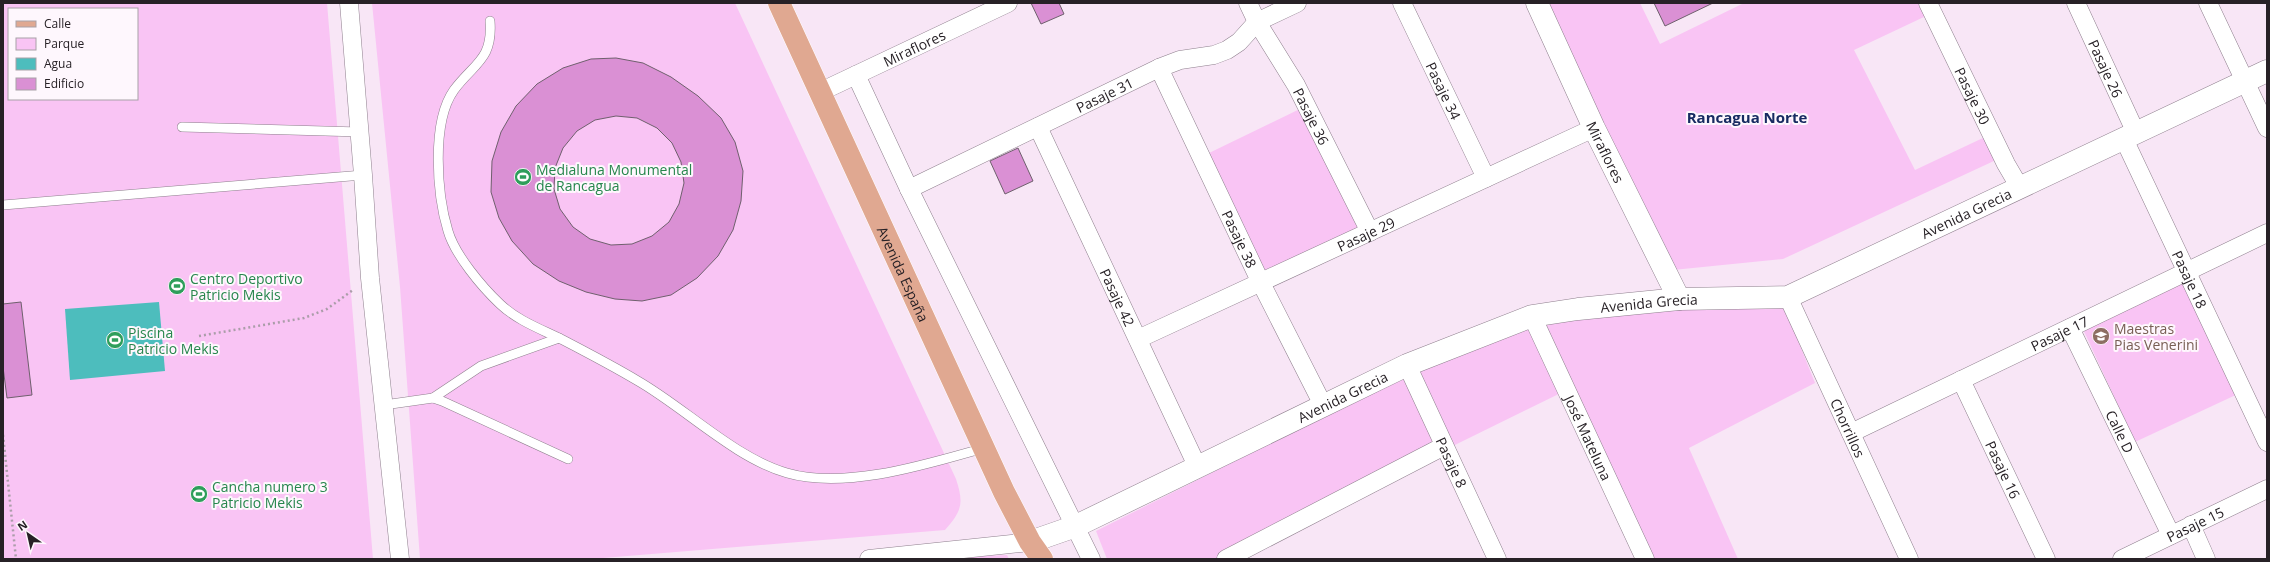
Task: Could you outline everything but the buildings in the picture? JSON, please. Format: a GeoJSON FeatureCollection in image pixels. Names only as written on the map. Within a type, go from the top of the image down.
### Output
{"type":"FeatureCollection","features":[{"type":"Feature","properties":{"kind":"main road","name":"Avenida España"},"geometry":{"type":"LineString","coordinates":[[779,3],[984,448],[1035,553]]}},
{"type":"Feature","properties":{"kind":"street"},"geometry":{"type":"LineString","coordinates":[[349,3],[370,278],[400,559]]}},
{"type":"Feature","properties":{"kind":"street","name":"Miraflores"},"geometry":{"type":"LineString","coordinates":[[820,92],[856,75],[977,9],[1008,3]]}},
{"type":"Feature","properties":{"kind":"street","name":"Pasaje 36"},"geometry":{"type":"LineString","coordinates":[[1248,3],[1257,22],[1296,85],[1370,232]]}},
{"type":"Feature","properties":{"kind":"street","name":"Pasaje 31"},"geometry":{"type":"LineString","coordinates":[[909,189],[1159,68],[1180,60],[1214,55],[1227,50],[1239,42],[1257,22],[1297,3]]}},
{"type":"Feature","properties":{"kind":"street","name":"Pasaje 34"},"geometry":{"type":"LineString","coordinates":[[1402,3],[1486,178]]}},
{"type":"Feature","properties":{"kind":"street","name":"Miraflores"},"geometry":{"type":"LineString","coordinates":[[1537,3],[1594,128],[1679,299]]}},
{"type":"Feature","properties":{"kind":"street","name":"Pasaje 30"},"geometry":{"type":"LineString","coordinates":[[1928,3],[2006,164],[2020,188]]}},
{"type":"Feature","properties":{"kind":"street","name":"Pasaje 26"},"geometry":{"type":"LineString","coordinates":[[2076,3],[2130,136]]}},
{"type":"Feature","properties":{"kind":"street"},"geometry":{"type":"LineString","coordinates":[[2208,3],[2267,128]]}},
{"type":"Feature","properties":{"kind":"street","name":"Pasaje 38"},"geometry":{"type":"LineString","coordinates":[[1159,68],[1260,281],[1324,407]]}},
{"type":"Feature","properties":{"kind":"street","name":"Avenida Grecia"},"geometry":{"type":"LineString","coordinates":[[1035,553],[1076,526],[1324,407],[1407,365],[1532,316],[1578,309],[1679,299],[1788,297],[2267,71]]}},
{"type":"Feature","properties":{"kind":"street"},"geometry":{"type":"LineString","coordinates":[[856,75],[909,189],[1055,490],[1076,526],[1091,559]]}},
{"type":"Feature","properties":{"kind":"street","name":"Pasaje 42"},"geometry":{"type":"LineString","coordinates":[[1038,127],[1198,468]]}},
{"type":"Feature","properties":{"kind":"street","name":"Pasaje 29"},"geometry":{"type":"LineString","coordinates":[[1138,339],[1260,281],[1370,232],[1594,128]]}},
{"type":"Feature","properties":{"kind":"street","name":"Pasaje 18"},"geometry":{"type":"LineString","coordinates":[[2130,136],[2186,272],[2267,442]]}},
{"type":"Feature","properties":{"kind":"street","name":"Pasaje 17"},"geometry":{"type":"LineString","coordinates":[[1851,433],[2267,233]]}},
{"type":"Feature","properties":{"kind":"street","name":"Chorrillos"},"geometry":{"type":"LineString","coordinates":[[1788,297],[1909,559]]}},
{"type":"Feature","properties":{"kind":"street","name":"José Mateluna"},"geometry":{"type":"LineString","coordinates":[[1532,316],[1645,559]]}},
{"type":"Feature","properties":{"kind":"street","name":"Calle D"},"geometry":{"type":"LineString","coordinates":[[2070,328],[2171,535]]}},
{"type":"Feature","properties":{"kind":"street","name":"Pasaje 8"},"geometry":{"type":"LineString","coordinates":[[1407,365],[1497,559]]}},
{"type":"Feature","properties":{"kind":"street","name":"Pasaje 16"},"geometry":{"type":"LineString","coordinates":[[1961,380],[2046,559]]}},
{"type":"Feature","properties":{"kind":"street"},"geometry":{"type":"LineString","coordinates":[[1226,559],[1444,446]]}},
{"type":"Feature","properties":{"kind":"street","name":"Pasaje 15"},"geometry":{"type":"LineString","coordinates":[[2122,559],[2267,489]]}},
{"type":"Feature","properties":{"kind":"street"},"geometry":{"type":"LineString","coordinates":[[2191,525],[2206,559]]}},
{"type":"Feature","properties":{"kind":"street"},"geometry":{"type":"LineString","coordinates":[[869,559],[942,555],[1035,553]]}},
{"type":"Feature","properties":{"kind":"lane"},"geometry":{"type":"LineString","coordinates":[[490,21],[491,36],[488,50],[453,91],[442,118],[438,164],[448,232],[459,255],[500,304],[518,318],[559,338],[640,382],[725,442],[764,464],[787,473],[813,477],[844,478],[882,474],[984,448]]}},
{"type":"Feature","properties":{"kind":"lane"},"geometry":{"type":"LineString","coordinates":[[182,127],[360,132]]}},
{"type":"Feature","properties":{"kind":"lane"},"geometry":{"type":"LineString","coordinates":[[3,205],[363,175]]}},
{"type":"Feature","properties":{"kind":"lane"},"geometry":{"type":"LineString","coordinates":[[384,405],[434,398],[481,366],[559,338]]}},
{"type":"Feature","properties":{"kind":"lane"},"geometry":{"type":"LineString","coordinates":[[434,398],[568,459]]}},
{"type":"Feature","properties":{"kind":"path"},"geometry":{"type":"LineString","coordinates":[[199,336],[304,318],[327,309],[370,278]]}},
{"type":"Feature","properties":{"kind":"path"},"geometry":{"type":"LineString","coordinates":[[3,435],[16,559]]}},
{"type":"Feature","properties":{"kind":"green space","name":"Centro Deportivo Patricio Mekis"},"geometry":{"type":"Polygon","coordinates":[[[3,3],[327,3],[373,559],[3,559],[3,3]]]}},
{"type":"Feature","properties":{"kind":"green space"},"geometry":{"type":"Polygon","coordinates":[[[372,3],[735,3],[956,479],[959,487],[961,501],[960,506],[955,517],[945,530],[591,559],[420,559],[400,287],[372,3]]]}},
{"type":"Feature","properties":{"kind":"green space"},"geometry":{"type":"Polygon","coordinates":[[[1545,3],[1640,3],[1660,44],[1744,3],[1920,3],[1926,16],[1854,50],[1915,170],[1985,137],[1996,160],[1783,259],[1673,270],[1545,3]]]}},
{"type":"Feature","properties":{"kind":"green space"},"geometry":{"type":"Polygon","coordinates":[[[1306,106],[1365,227],[1264,274],[1207,154],[1306,106]]]}},
{"type":"Feature","properties":{"kind":"green space"},"geometry":{"type":"Polygon","coordinates":[[[2187,278],[2240,393],[2135,442],[2082,327],[2187,278]]]}},
{"type":"Feature","properties":{"kind":"green space"},"geometry":{"type":"Polygon","coordinates":[[[1679,303],[1783,303],[1815,383],[1689,448],[1738,559],[1654,559],[1573,387],[1223,559],[1107,559],[1096,531],[1422,367],[1530,324],[1679,303]]]}},
{"type":"Feature","properties":{"kind":"green space"},"geometry":{"type":"Polygon","coordinates":[[[1007,555],[1009,559],[937,558],[1007,555]]]}},
{"type":"Feature","properties":{"kind":"water","name":"Piscina Patricio Mekis"},"geometry":{"type":"Polygon","coordinates":[[[159,302],[165,371],[70,380],[65,309],[159,302]]]}},
{"type":"Feature","properties":{"kind":"place","name":"Medialuna Monumental de Rancagua"},"geometry":{"type":"Point","coordinates":[523,177]}},
{"type":"Feature","properties":{"kind":"place","name":"Centro Deportivo Patricio Mekis"},"geometry":{"type":"Point","coordinates":[177,286]}},
{"type":"Feature","properties":{"kind":"place","name":"Maestras Pias Venerini"},"geometry":{"type":"Point","coordinates":[2101,336]}},
{"type":"Feature","properties":{"kind":"place","name":"Piscina Patricio Mekis"},"geometry":{"type":"Point","coordinates":[115,340]}},
{"type":"Feature","properties":{"kind":"place","name":"Cancha numero 3 Patricio Mekis"},"geometry":{"type":"Point","coordinates":[199,494]}},
{"type":"Feature","properties":{"kind":"district","name":"Rancagua Norte"},"geometry":{"type":"Point","coordinates":[1747,117]}}]}
